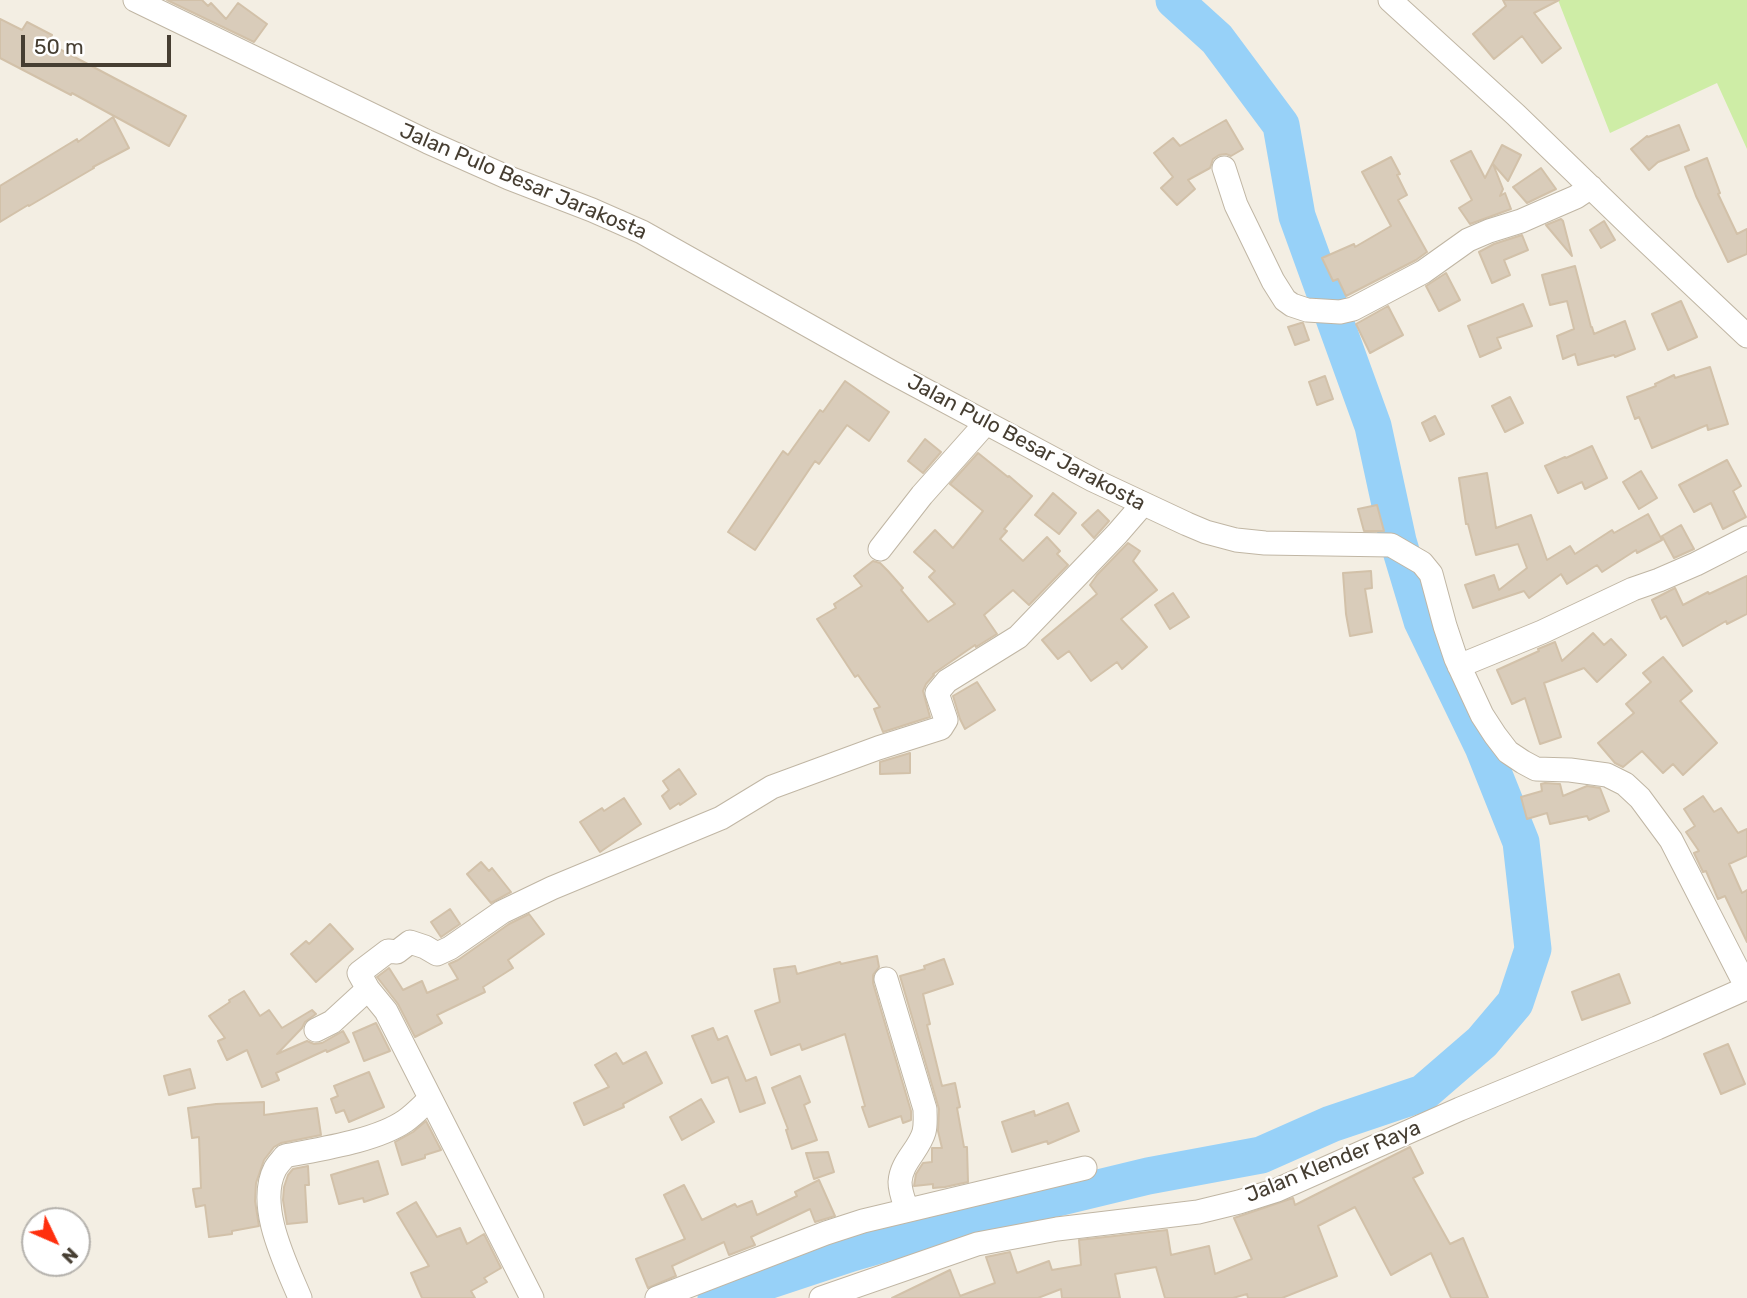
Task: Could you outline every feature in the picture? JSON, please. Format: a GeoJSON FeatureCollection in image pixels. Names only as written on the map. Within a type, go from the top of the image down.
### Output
{"type":"FeatureCollection","features":[{"type":"Feature","properties":{"kind":"street","name":"Jalan Pulo Besar Jarakosta"},"geometry":{"type":"LineString","coordinates":[[135,0],[428,142],[642,232],[893,373],[1093,480],[1206,532],[1236,540],[1265,543],[1391,545],[1422,563],[1431,574],[1445,626],[1482,715],[1508,752],[1536,769],[1607,775],[1625,784],[1640,798],[1671,840],[1747,988]]}},
{"type":"Feature","properties":{"kind":"street"},"geometry":{"type":"LineString","coordinates":[[1390,0],[1516,115],[1747,336]]}},
{"type":"Feature","properties":{"kind":"street"},"geometry":{"type":"LineString","coordinates":[[1224,168],[1236,205],[1285,300],[1307,310],[1340,312],[1353,309],[1423,272],[1468,240],[1489,230],[1521,221],[1576,197],[1591,187]]}},
{"type":"Feature","properties":{"kind":"street"},"geometry":{"type":"LineString","coordinates":[[880,549],[922,495],[986,423]]}},
{"type":"Feature","properties":{"kind":"street"},"geometry":{"type":"LineString","coordinates":[[532,1298],[386,1011],[359,973],[388,951],[397,952],[410,942],[437,954],[502,912],[552,888],[721,818],[772,787],[941,728],[947,720],[937,693],[947,681],[1018,636],[1143,504]]}},
{"type":"Feature","properties":{"kind":"street"},"geometry":{"type":"LineString","coordinates":[[1460,666],[1696,564],[1747,538]]}},
{"type":"Feature","properties":{"kind":"street"},"geometry":{"type":"LineString","coordinates":[[886,979],[925,1109],[924,1133],[903,1166],[900,1183],[907,1210]]}},
{"type":"Feature","properties":{"kind":"street","name":"Jalan Klender Raya"},"geometry":{"type":"LineString","coordinates":[[821,1298],[977,1244],[1057,1229],[1198,1212],[1277,1190],[1460,1109],[1747,988]]}},
{"type":"Feature","properties":{"kind":"street"},"geometry":{"type":"LineString","coordinates":[[316,1030],[332,1022],[368,989]]}},
{"type":"Feature","properties":{"kind":"street"},"geometry":{"type":"LineString","coordinates":[[300,1298],[273,1231],[268,1192],[274,1170],[285,1156],[351,1142],[398,1125],[410,1118],[430,1099]]}},
{"type":"Feature","properties":{"kind":"street"},"geometry":{"type":"LineString","coordinates":[[657,1298],[863,1221],[1085,1168]]}},
{"type":"Feature","properties":{"kind":"green space"},"geometry":{"type":"Polygon","coordinates":[[[1558,0],[1747,0],[1747,149],[1717,83],[1610,133],[1558,0]]]}},
{"type":"Feature","properties":{"kind":"building"},"geometry":{"type":"Polygon","coordinates":[[[167,0],[202,0],[208,6],[211,3],[226,19],[238,3],[267,24],[254,42],[167,0]]]}},
{"type":"Feature","properties":{"kind":"building"},"geometry":{"type":"Polygon","coordinates":[[[1503,0],[1559,0],[1534,13],[1561,48],[1542,63],[1522,36],[1494,59],[1473,34],[1506,6],[1503,0]]]}},
{"type":"Feature","properties":{"kind":"building"},"geometry":{"type":"Polygon","coordinates":[[[0,19],[22,30],[27,22],[52,35],[48,43],[186,116],[169,146],[72,93],[71,95],[0,58],[0,19]]]}},
{"type":"Feature","properties":{"kind":"building"},"geometry":{"type":"Polygon","coordinates":[[[113,117],[129,148],[0,222],[0,186],[77,139],[78,142],[113,117]]]}},
{"type":"Feature","properties":{"kind":"building"},"geometry":{"type":"Polygon","coordinates":[[[1226,120],[1243,149],[1231,156],[1219,155],[1213,159],[1210,168],[1188,180],[1195,189],[1177,205],[1161,188],[1173,177],[1154,153],[1173,138],[1180,146],[1226,120]]]}},
{"type":"Feature","properties":{"kind":"building"},"geometry":{"type":"Polygon","coordinates":[[[1679,125],[1689,150],[1658,162],[1649,170],[1631,149],[1647,136],[1679,125]]]}},
{"type":"Feature","properties":{"kind":"building"},"geometry":{"type":"Polygon","coordinates":[[[1502,145],[1521,155],[1508,181],[1493,164],[1503,189],[1500,196],[1505,193],[1511,209],[1470,224],[1459,208],[1472,200],[1451,161],[1471,151],[1485,178],[1502,145]]]}},
{"type":"Feature","properties":{"kind":"building"},"geometry":{"type":"Polygon","coordinates":[[[1391,157],[1407,195],[1398,200],[1427,252],[1346,296],[1338,279],[1333,281],[1322,258],[1354,244],[1355,247],[1391,226],[1362,172],[1391,157]]]}},
{"type":"Feature","properties":{"kind":"building"},"geometry":{"type":"Polygon","coordinates":[[[1707,158],[1720,193],[1718,194],[1737,234],[1747,229],[1747,254],[1728,262],[1685,167],[1707,158]]]}},
{"type":"Feature","properties":{"kind":"building"},"geometry":{"type":"Polygon","coordinates":[[[1541,168],[1556,189],[1527,203],[1513,187],[1541,168]]]}},
{"type":"Feature","properties":{"kind":"building"},"geometry":{"type":"Polygon","coordinates":[[[1561,219],[1563,221],[1572,256],[1546,225],[1561,219]]]}},
{"type":"Feature","properties":{"kind":"building"},"geometry":{"type":"Polygon","coordinates":[[[1604,221],[1615,240],[1601,248],[1590,230],[1604,221]]]}},
{"type":"Feature","properties":{"kind":"building"},"geometry":{"type":"Polygon","coordinates":[[[1522,235],[1528,250],[1504,260],[1510,275],[1492,283],[1479,252],[1522,235]]]}},
{"type":"Feature","properties":{"kind":"building"},"geometry":{"type":"Polygon","coordinates":[[[1575,266],[1594,334],[1625,321],[1635,349],[1615,357],[1614,355],[1578,365],[1575,354],[1563,359],[1557,336],[1574,329],[1567,301],[1550,305],[1542,275],[1575,266]]]}},
{"type":"Feature","properties":{"kind":"building"},"geometry":{"type":"Polygon","coordinates":[[[1446,273],[1460,300],[1439,311],[1426,286],[1446,273]]]}},
{"type":"Feature","properties":{"kind":"building"},"geometry":{"type":"Polygon","coordinates":[[[1681,301],[1697,337],[1668,350],[1652,314],[1681,301]]]}},
{"type":"Feature","properties":{"kind":"building"},"geometry":{"type":"Polygon","coordinates":[[[1523,304],[1532,326],[1497,338],[1501,348],[1480,357],[1468,326],[1523,304]]]}},
{"type":"Feature","properties":{"kind":"building"},"geometry":{"type":"Polygon","coordinates":[[[1388,306],[1403,335],[1370,353],[1356,324],[1388,306]]]}},
{"type":"Feature","properties":{"kind":"building"},"geometry":{"type":"Polygon","coordinates":[[[1303,323],[1309,340],[1295,345],[1288,327],[1303,323]]]}},
{"type":"Feature","properties":{"kind":"building"},"geometry":{"type":"Polygon","coordinates":[[[1710,367],[1728,424],[1708,430],[1707,425],[1652,448],[1639,417],[1635,419],[1627,397],[1656,386],[1655,384],[1674,375],[1675,378],[1710,367]]]}},
{"type":"Feature","properties":{"kind":"building"},"geometry":{"type":"Polygon","coordinates":[[[1325,376],[1333,399],[1317,405],[1309,382],[1325,376]]]}},
{"type":"Feature","properties":{"kind":"building"},"geometry":{"type":"Polygon","coordinates":[[[845,381],[889,412],[869,441],[847,425],[819,464],[815,461],[755,550],[728,532],[783,451],[788,455],[820,410],[823,412],[845,381]]]}},
{"type":"Feature","properties":{"kind":"building"},"geometry":{"type":"Polygon","coordinates":[[[1510,397],[1523,423],[1505,432],[1492,406],[1510,397]]]}},
{"type":"Feature","properties":{"kind":"building"},"geometry":{"type":"Polygon","coordinates":[[[1435,416],[1444,434],[1430,441],[1422,423],[1435,416]]]}},
{"type":"Feature","properties":{"kind":"building"},"geometry":{"type":"Polygon","coordinates":[[[925,439],[941,452],[923,473],[908,461],[925,439]]]}},
{"type":"Feature","properties":{"kind":"building"},"geometry":{"type":"Polygon","coordinates":[[[1592,446],[1607,478],[1585,489],[1582,482],[1558,493],[1545,466],[1592,446]]]}},
{"type":"Feature","properties":{"kind":"building"},"geometry":{"type":"Polygon","coordinates":[[[978,453],[1032,496],[1004,529],[1007,531],[1000,539],[1023,561],[1047,537],[1060,551],[1057,554],[1068,565],[1029,605],[1013,590],[984,615],[997,634],[976,647],[975,645],[933,674],[923,691],[930,717],[883,732],[874,709],[880,707],[858,675],[855,677],[817,619],[836,608],[834,604],[862,586],[854,576],[873,561],[880,563],[888,571],[928,622],[955,604],[929,577],[935,571],[914,552],[935,530],[953,548],[983,511],[950,484],[978,453]]]}},
{"type":"Feature","properties":{"kind":"building"},"geometry":{"type":"Polygon","coordinates":[[[1727,460],[1741,486],[1733,491],[1746,517],[1723,529],[1711,503],[1694,512],[1679,485],[1727,460]]]}},
{"type":"Feature","properties":{"kind":"building"},"geometry":{"type":"Polygon","coordinates":[[[1641,471],[1657,498],[1639,509],[1623,482],[1641,471]]]}},
{"type":"Feature","properties":{"kind":"building"},"geometry":{"type":"Polygon","coordinates":[[[1487,473],[1496,528],[1531,515],[1547,560],[1570,546],[1575,554],[1612,530],[1614,533],[1648,514],[1662,540],[1637,553],[1636,550],[1602,572],[1597,565],[1567,584],[1561,574],[1529,598],[1524,591],[1473,608],[1465,585],[1494,575],[1499,590],[1527,568],[1518,544],[1476,555],[1466,524],[1459,478],[1487,473]]]}},
{"type":"Feature","properties":{"kind":"building"},"geometry":{"type":"Polygon","coordinates":[[[1053,493],[1076,513],[1059,534],[1035,515],[1053,493]]]}},
{"type":"Feature","properties":{"kind":"building"},"geometry":{"type":"Polygon","coordinates":[[[1377,505],[1384,531],[1364,531],[1358,509],[1377,505]]]}},
{"type":"Feature","properties":{"kind":"building"},"geometry":{"type":"Polygon","coordinates":[[[1098,510],[1109,521],[1094,538],[1082,525],[1098,510]]]}},
{"type":"Feature","properties":{"kind":"building"},"geometry":{"type":"Polygon","coordinates":[[[1681,525],[1694,549],[1674,558],[1662,536],[1681,525]]]}},
{"type":"Feature","properties":{"kind":"building"},"geometry":{"type":"Polygon","coordinates":[[[1128,543],[1140,551],[1133,561],[1157,590],[1121,619],[1147,647],[1122,669],[1117,662],[1091,681],[1069,651],[1058,659],[1042,640],[1097,594],[1090,585],[1128,543]]]}},
{"type":"Feature","properties":{"kind":"building"},"geometry":{"type":"Polygon","coordinates":[[[1371,571],[1372,588],[1365,589],[1372,632],[1350,636],[1343,573],[1371,571]]]}},
{"type":"Feature","properties":{"kind":"building"},"geometry":{"type":"Polygon","coordinates":[[[1747,576],[1747,614],[1727,624],[1726,621],[1683,646],[1666,616],[1661,619],[1652,600],[1675,588],[1683,605],[1747,576]]]}},
{"type":"Feature","properties":{"kind":"building"},"geometry":{"type":"Polygon","coordinates":[[[1173,593],[1189,617],[1170,629],[1155,605],[1173,593]]]}},
{"type":"Feature","properties":{"kind":"building"},"geometry":{"type":"Polygon","coordinates":[[[1593,633],[1604,645],[1611,639],[1626,655],[1597,682],[1584,668],[1544,683],[1561,737],[1540,744],[1525,698],[1512,704],[1497,670],[1555,642],[1562,661],[1593,633]]]}},
{"type":"Feature","properties":{"kind":"building"},"geometry":{"type":"Polygon","coordinates":[[[1663,657],[1692,691],[1680,701],[1717,743],[1683,775],[1673,764],[1663,773],[1642,751],[1623,767],[1615,763],[1598,743],[1634,713],[1626,704],[1651,682],[1643,673],[1663,657]]]}},
{"type":"Feature","properties":{"kind":"building"},"geometry":{"type":"Polygon","coordinates":[[[977,682],[995,710],[965,729],[953,696],[977,682]]]}},
{"type":"Feature","properties":{"kind":"building"},"geometry":{"type":"Polygon","coordinates":[[[910,753],[910,773],[880,774],[880,762],[910,753]]]}},
{"type":"Feature","properties":{"kind":"building"},"geometry":{"type":"Polygon","coordinates":[[[679,769],[696,794],[670,809],[662,796],[669,790],[663,781],[679,769]]]}},
{"type":"Feature","properties":{"kind":"building"},"geometry":{"type":"Polygon","coordinates":[[[1541,784],[1560,784],[1563,796],[1587,786],[1600,788],[1609,811],[1589,820],[1587,816],[1550,824],[1547,813],[1527,819],[1521,797],[1542,791],[1541,784]]]}},
{"type":"Feature","properties":{"kind":"building"},"geometry":{"type":"Polygon","coordinates":[[[1703,796],[1714,812],[1721,808],[1738,833],[1747,829],[1747,856],[1729,864],[1742,893],[1747,890],[1747,942],[1725,896],[1718,899],[1706,871],[1703,872],[1694,853],[1699,851],[1686,832],[1695,826],[1684,809],[1703,796]]]}},
{"type":"Feature","properties":{"kind":"building"},"geometry":{"type":"Polygon","coordinates":[[[624,798],[641,824],[600,852],[580,822],[624,798]]]}},
{"type":"Feature","properties":{"kind":"building"},"geometry":{"type":"Polygon","coordinates":[[[481,862],[489,871],[492,868],[511,892],[491,903],[467,874],[481,862]]]}},
{"type":"Feature","properties":{"kind":"building"},"geometry":{"type":"Polygon","coordinates":[[[450,909],[460,924],[441,937],[431,922],[450,909]]]}},
{"type":"Feature","properties":{"kind":"building"},"geometry":{"type":"Polygon","coordinates":[[[529,914],[544,934],[508,960],[513,968],[483,987],[485,992],[437,1015],[442,1023],[415,1037],[398,1004],[377,977],[389,968],[403,990],[422,981],[427,993],[458,979],[449,964],[509,924],[529,914]]]}},
{"type":"Feature","properties":{"kind":"building"},"geometry":{"type":"Polygon","coordinates":[[[330,924],[353,949],[316,982],[291,954],[306,941],[309,944],[330,924]]]}},
{"type":"Feature","properties":{"kind":"building"},"geometry":{"type":"Polygon","coordinates":[[[877,956],[879,967],[873,975],[873,983],[911,1111],[911,1120],[903,1123],[901,1116],[869,1127],[845,1034],[802,1050],[800,1044],[771,1055],[755,1011],[780,1002],[774,969],[795,966],[797,974],[840,962],[841,964],[877,956]]]}},
{"type":"Feature","properties":{"kind":"building"},"geometry":{"type":"Polygon","coordinates":[[[944,959],[953,984],[923,994],[930,1024],[927,1025],[942,1086],[955,1083],[964,1147],[967,1147],[968,1182],[933,1188],[933,1184],[914,1186],[916,1174],[923,1163],[932,1162],[932,1148],[942,1148],[938,1131],[939,1109],[900,976],[925,969],[924,966],[944,959]]]}},
{"type":"Feature","properties":{"kind":"building"},"geometry":{"type":"Polygon","coordinates":[[[1619,974],[1630,1003],[1582,1020],[1572,992],[1619,974]]]}},
{"type":"Feature","properties":{"kind":"building"},"geometry":{"type":"Polygon","coordinates":[[[244,991],[260,1016],[269,1010],[282,1028],[312,1010],[316,1014],[305,1022],[277,1054],[307,1041],[322,1043],[343,1031],[349,1042],[276,1073],[279,1080],[262,1087],[247,1050],[227,1060],[218,1041],[225,1038],[209,1016],[244,991]]]}},
{"type":"Feature","properties":{"kind":"building"},"geometry":{"type":"Polygon","coordinates":[[[376,1023],[390,1051],[364,1061],[353,1033],[376,1023]]]}},
{"type":"Feature","properties":{"kind":"building"},"geometry":{"type":"Polygon","coordinates":[[[713,1028],[718,1040],[727,1036],[746,1081],[756,1077],[765,1103],[740,1112],[728,1077],[712,1083],[692,1036],[713,1028]]]}},
{"type":"Feature","properties":{"kind":"building"},"geometry":{"type":"Polygon","coordinates":[[[1728,1044],[1745,1084],[1721,1094],[1704,1054],[1728,1044]]]}},
{"type":"Feature","properties":{"kind":"building"},"geometry":{"type":"Polygon","coordinates":[[[646,1052],[662,1083],[623,1104],[624,1107],[584,1125],[574,1103],[609,1087],[595,1065],[616,1053],[623,1064],[646,1052]]]}},
{"type":"Feature","properties":{"kind":"building"},"geometry":{"type":"Polygon","coordinates":[[[190,1069],[195,1088],[169,1095],[164,1076],[190,1069]]]}},
{"type":"Feature","properties":{"kind":"building"},"geometry":{"type":"Polygon","coordinates":[[[369,1072],[384,1107],[349,1122],[344,1110],[336,1113],[331,1099],[338,1096],[334,1086],[369,1072]]]}},
{"type":"Feature","properties":{"kind":"building"},"geometry":{"type":"Polygon","coordinates":[[[800,1076],[810,1102],[804,1105],[817,1140],[792,1149],[786,1130],[788,1129],[772,1088],[800,1076]]]}},
{"type":"Feature","properties":{"kind":"building"},"geometry":{"type":"Polygon","coordinates":[[[701,1099],[714,1122],[682,1140],[670,1117],[701,1099]]]}},
{"type":"Feature","properties":{"kind":"building"},"geometry":{"type":"Polygon","coordinates":[[[264,1102],[264,1115],[317,1108],[321,1135],[281,1143],[274,1147],[264,1160],[256,1183],[255,1201],[259,1226],[209,1237],[205,1205],[196,1207],[193,1189],[201,1188],[199,1137],[192,1138],[188,1108],[264,1102]]]}},
{"type":"Feature","properties":{"kind":"building"},"geometry":{"type":"Polygon","coordinates":[[[1068,1103],[1079,1131],[1048,1144],[1047,1141],[1012,1152],[1002,1122],[1034,1111],[1035,1116],[1068,1103]]]}},
{"type":"Feature","properties":{"kind":"building"},"geometry":{"type":"Polygon","coordinates":[[[426,1121],[441,1150],[402,1165],[395,1142],[426,1121]]]}},
{"type":"Feature","properties":{"kind":"building"},"geometry":{"type":"Polygon","coordinates":[[[1410,1147],[1423,1173],[1413,1178],[1450,1244],[1463,1238],[1488,1298],[1451,1298],[1431,1253],[1391,1275],[1355,1207],[1318,1226],[1337,1276],[1282,1298],[1248,1298],[1247,1294],[1233,1298],[1165,1298],[1156,1267],[1115,1274],[1120,1298],[1062,1298],[1061,1289],[1038,1298],[892,1298],[950,1270],[960,1296],[995,1283],[986,1257],[1010,1252],[1017,1273],[1049,1261],[1052,1270],[1081,1265],[1079,1240],[1167,1230],[1171,1255],[1209,1246],[1215,1274],[1252,1259],[1234,1218],[1293,1198],[1295,1205],[1410,1147]]]}},
{"type":"Feature","properties":{"kind":"building"},"geometry":{"type":"Polygon","coordinates":[[[828,1152],[834,1172],[814,1179],[806,1153],[828,1152]]]}},
{"type":"Feature","properties":{"kind":"building"},"geometry":{"type":"Polygon","coordinates":[[[378,1161],[388,1194],[364,1202],[363,1198],[339,1204],[331,1175],[378,1161]]]}},
{"type":"Feature","properties":{"kind":"building"},"geometry":{"type":"Polygon","coordinates":[[[308,1166],[309,1185],[305,1185],[307,1222],[287,1224],[283,1200],[288,1175],[293,1169],[308,1166]]]}},
{"type":"Feature","properties":{"kind":"building"},"geometry":{"type":"Polygon","coordinates":[[[819,1180],[835,1216],[815,1222],[810,1209],[751,1237],[755,1245],[729,1255],[724,1242],[672,1266],[676,1276],[648,1288],[636,1259],[685,1239],[664,1195],[684,1185],[702,1220],[735,1204],[737,1207],[752,1201],[757,1215],[797,1196],[795,1192],[819,1180]]]}},
{"type":"Feature","properties":{"kind":"building"},"geometry":{"type":"Polygon","coordinates":[[[416,1202],[437,1237],[460,1228],[467,1244],[484,1234],[501,1268],[484,1278],[487,1282],[471,1291],[475,1298],[422,1298],[411,1273],[429,1266],[397,1213],[416,1202]]]}},
{"type":"Feature","properties":{"kind":"waterway"},"geometry":{"type":"LineString","coordinates":[[716,1298],[852,1253],[962,1221],[1148,1176],[1261,1155],[1331,1124],[1423,1093],[1482,1042],[1515,1003],[1533,949],[1521,842],[1483,747],[1422,621],[1398,541],[1373,426],[1297,216],[1281,125],[1217,39],[1174,0]]}}]}
